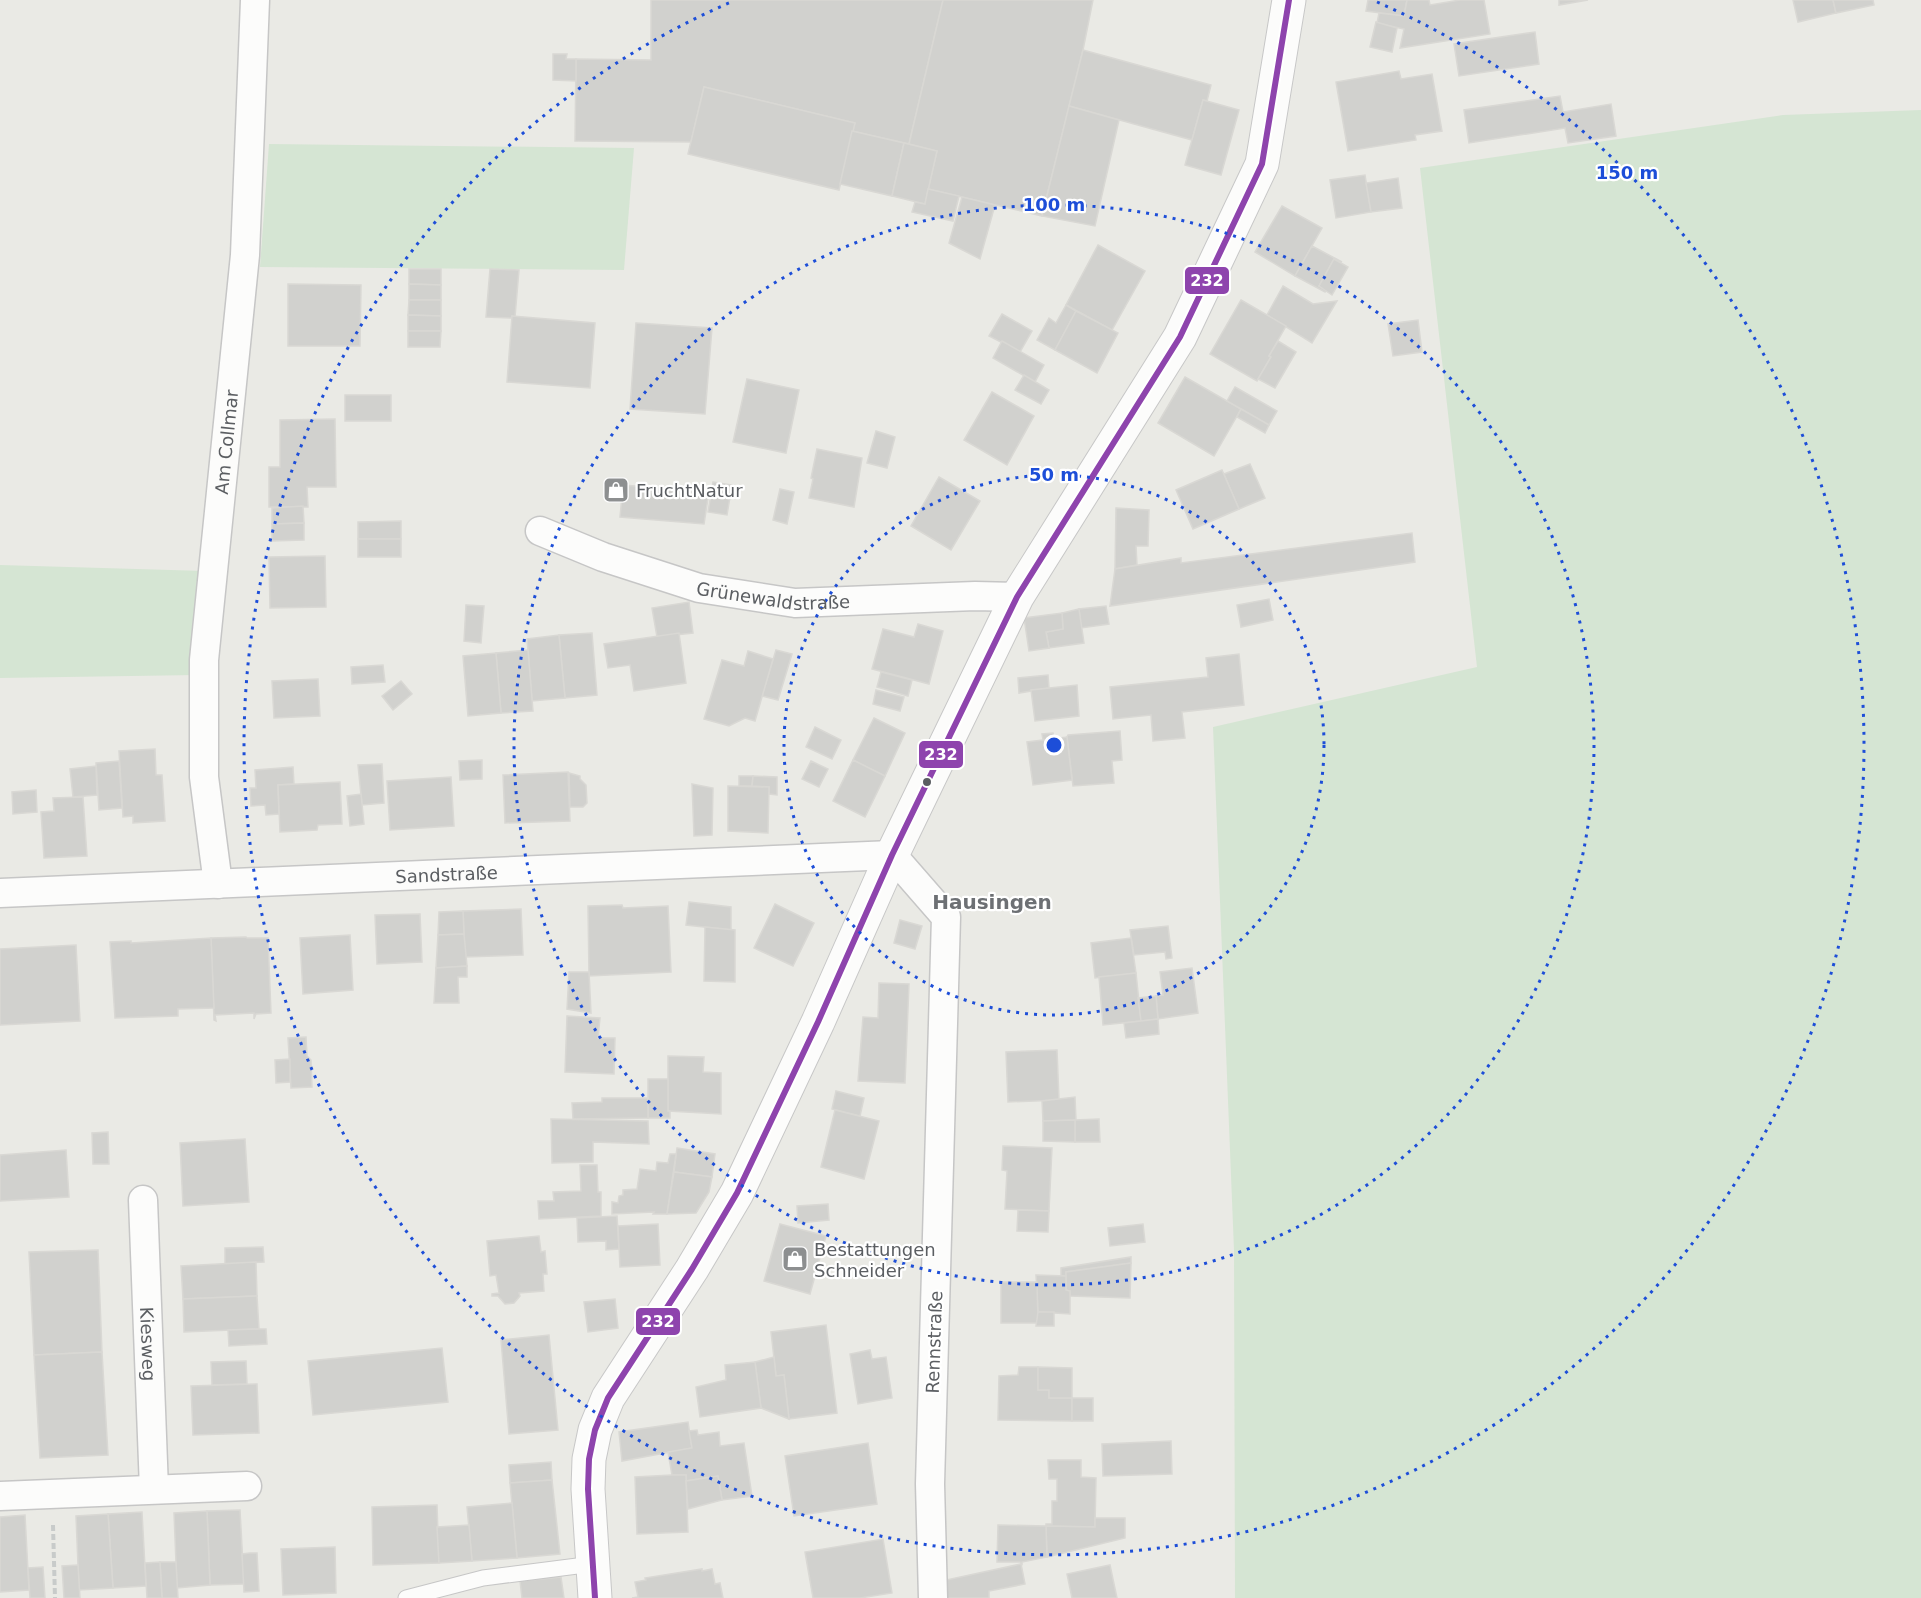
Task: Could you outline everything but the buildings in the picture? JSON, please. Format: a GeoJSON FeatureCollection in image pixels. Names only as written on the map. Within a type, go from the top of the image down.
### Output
{"type":"FeatureCollection","features":[{"type":"Feature","properties":{"kind":"street","name":"Am Collmar"},"geometry":{"type":"LineString","coordinates":[[218,884],[204,777],[204,660],[245,255],[255,0]]}},
{"type":"Feature","properties":{"kind":"street"},"geometry":{"type":"LineString","coordinates":[[595,1598],[588,1489],[589,1459],[595,1430],[608,1398],[692,1269],[737,1193],[818,1022],[892,855],[1017,597],[1180,337],[1262,164],[1288,0]]}},
{"type":"Feature","properties":{"kind":"street","name":"Grünewaldstraße"},"geometry":{"type":"LineString","coordinates":[[540,531],[603,557],[699,588],[795,603],[975,596],[1017,597]]}},
{"type":"Feature","properties":{"kind":"street","name":"Sandstraße"},"geometry":{"type":"LineString","coordinates":[[0,893],[892,855]]}},
{"type":"Feature","properties":{"kind":"street","name":"Rennstraße"},"geometry":{"type":"LineString","coordinates":[[892,855],[946,917],[930,1484],[933,1598]]}},
{"type":"Feature","properties":{"kind":"street","name":"Kiesweg"},"geometry":{"type":"LineString","coordinates":[[142,1200],[154,1489]]}},
{"type":"Feature","properties":{"kind":"street"},"geometry":{"type":"LineString","coordinates":[[0,1496],[247,1486]]}},
{"type":"Feature","properties":{"kind":"lane"},"geometry":{"type":"LineString","coordinates":[[406,1598],[483,1578],[593,1564]]}},
{"type":"Feature","properties":{"kind":"path"},"geometry":{"type":"LineString","coordinates":[[51,1494],[55,1598]]}},
{"type":"Feature","properties":{"kind":"green space"},"geometry":{"type":"Polygon","coordinates":[[[1921,110],[1921,1598],[1235,1598],[1234,1250],[1213,727],[1477,667],[1420,168],[1783,115],[1921,110]]]}},
{"type":"Feature","properties":{"kind":"green space"},"geometry":{"type":"Polygon","coordinates":[[[269,144],[634,148],[624,270],[260,267],[269,144]]]}},
{"type":"Feature","properties":{"kind":"green space"},"geometry":{"type":"Polygon","coordinates":[[[0,565],[205,571],[197,675],[0,678],[0,565]]]}},
{"type":"Feature","properties":{"kind":"transit line","name":"232"},"geometry":{"type":"LineString","coordinates":[[595,1598],[588,1489],[589,1459],[595,1430],[608,1398],[692,1269],[737,1193],[818,1022],[892,855],[1017,597],[1180,337],[1262,164],[1289,0]]}},
{"type":"Feature","properties":{"kind":"place","name":"FruchtNatur"},"geometry":{"type":"Point","coordinates":[616,490]}},
{"type":"Feature","properties":{"kind":"place","name":"Bestattungen Schneider"},"geometry":{"type":"Point","coordinates":[795,1259]}},
{"type":"Feature","properties":{"kind":"district","name":"Hausingen"},"geometry":{"type":"Point","coordinates":[992,902]}}]}
